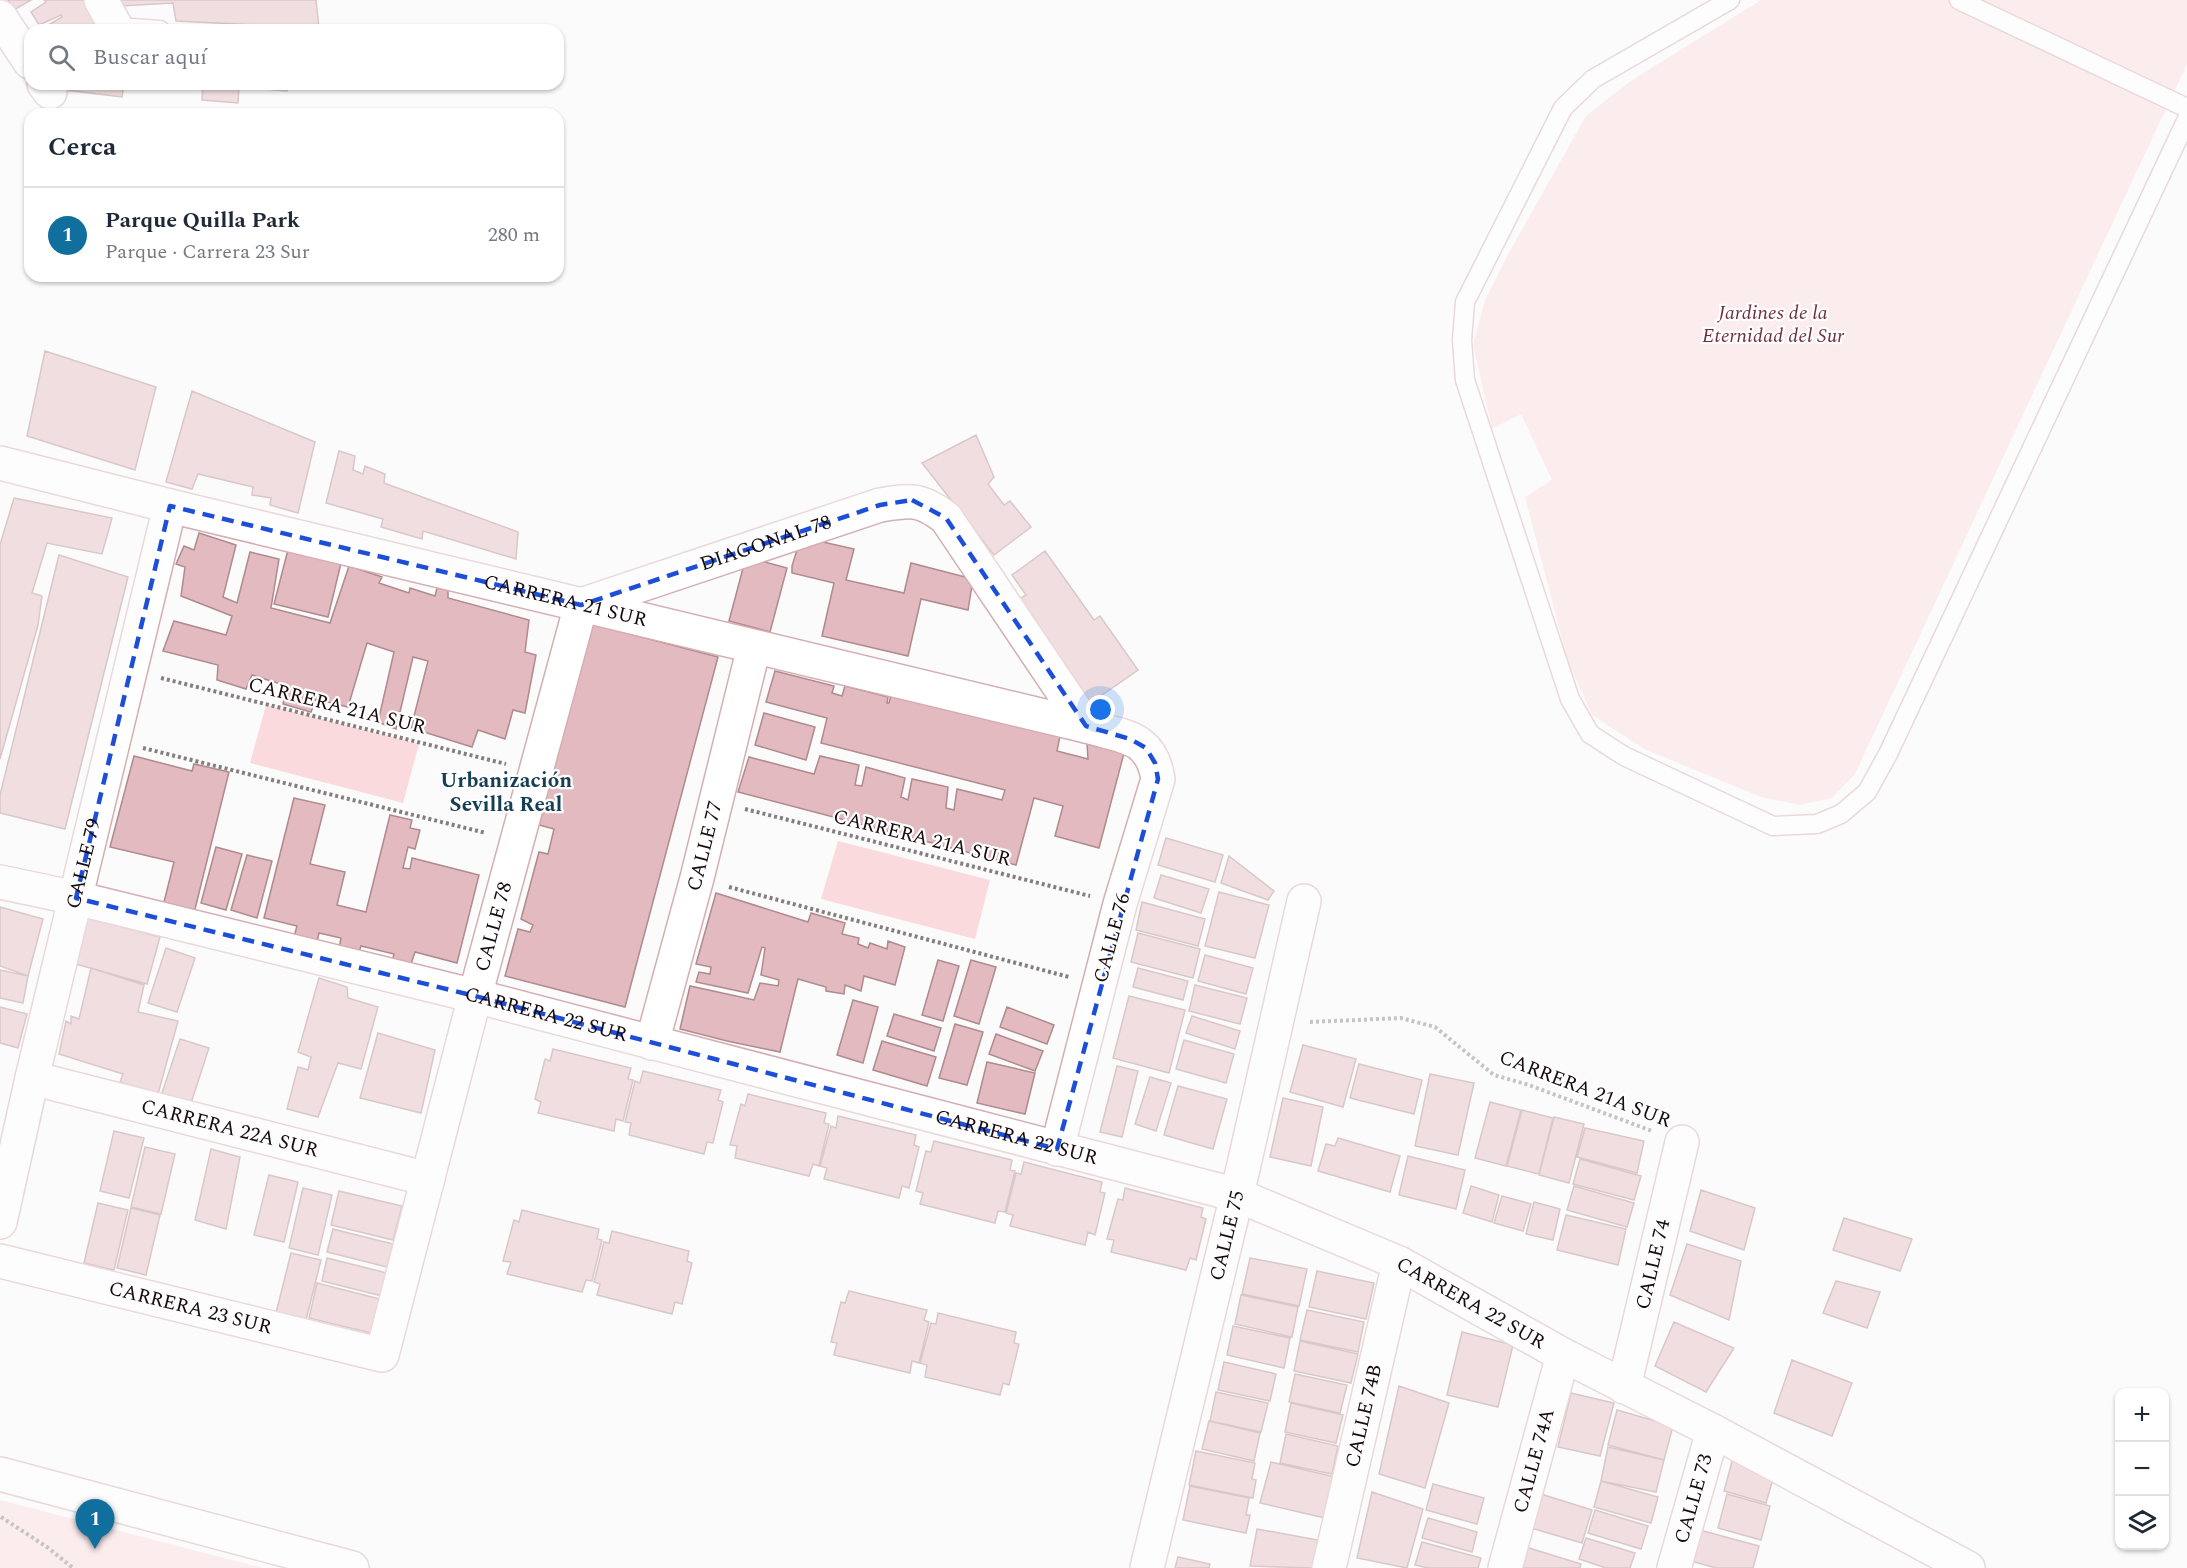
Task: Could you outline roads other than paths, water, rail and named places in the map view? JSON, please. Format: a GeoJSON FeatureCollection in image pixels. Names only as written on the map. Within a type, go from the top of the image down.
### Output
{"type":"FeatureCollection","features":[{"type":"Feature","properties":{"kind":"street"},"geometry":{"type":"LineString","coordinates":[[0,17],[24,53]]}},
{"type":"Feature","properties":{"kind":"street","name":"CARRERA 21 SUR"},"geometry":{"type":"LineString","coordinates":[[0,463],[1086,726],[1131,739]]}},
{"type":"Feature","properties":{"kind":"street","name":"DIAGONAL 78"},"geometry":{"type":"LineString","coordinates":[[581,605],[880,505],[912,500],[933,508],[946,518],[1086,726]]}},
{"type":"Feature","properties":{"kind":"street","name":"CALLE 79"},"geometry":{"type":"LineString","coordinates":[[0,1222],[32,1078],[170,506]]}},
{"type":"Feature","properties":{"kind":"street","name":"CALLE 78"},"geometry":{"type":"LineString","coordinates":[[382,1355],[516,840],[581,605]]}},
{"type":"Feature","properties":{"kind":"street","name":"CALLE 77"},"geometry":{"type":"LineString","coordinates":[[652,1043],[697,878],[754,647]]}},
{"type":"Feature","properties":{"kind":"street","name":"CALLE 76"},"geometry":{"type":"LineString","coordinates":[[1057,1149],[1120,904],[1158,779],[1155,763],[1146,748],[1131,739]]}},
{"type":"Feature","properties":{"kind":"street","name":"CARRERA 22 SUR"},"geometry":{"type":"LineString","coordinates":[[0,882],[76,898],[475,996],[1237,1195],[1399,1263],[1563,1355],[1713,1431],[1968,1568]]}},
{"type":"Feature","properties":{"kind":"street","name":"CALLE 75"},"geometry":{"type":"LineString","coordinates":[[1147,1568],[1237,1195],[1304,902]]}},
{"type":"Feature","properties":{"kind":"street","name":"CARRERA 22A SUR"},"geometry":{"type":"LineString","coordinates":[[32,1078],[428,1179]]}},
{"type":"Feature","properties":{"kind":"street","name":"CALLE 74"},"geometry":{"type":"LineString","coordinates":[[1624,1387],[1682,1142]]}},
{"type":"Feature","properties":{"kind":"street","name":"CARRERA 23 SUR"},"geometry":{"type":"LineString","coordinates":[[0,1260],[382,1355]]}},
{"type":"Feature","properties":{"kind":"street","name":"CALLE 74B"},"geometry":{"type":"LineString","coordinates":[[1329,1568],[1399,1263]]}},
{"type":"Feature","properties":{"kind":"street","name":"CALLE 74A"},"geometry":{"type":"LineString","coordinates":[[1505,1568],[1563,1355]]}},
{"type":"Feature","properties":{"kind":"street","name":"CALLE 73"},"geometry":{"type":"LineString","coordinates":[[1674,1568],[1713,1431]]}},
{"type":"Feature","properties":{"kind":"street"},"geometry":{"type":"LineString","coordinates":[[0,1474],[352,1568]]}},
{"type":"Feature","properties":{"kind":"lane"},"geometry":{"type":"LineString","coordinates":[[1730,0],[1593,79],[1563,108],[1465,302],[1462,340],[1465,380],[1500,489],[1570,699],[1590,734],[1624,756],[1773,826],[1817,824],[1841,814],[1867,792],[1888,754],[2187,119]]}},
{"type":"Feature","properties":{"kind":"lane"},"geometry":{"type":"LineString","coordinates":[[1959,0],[2187,108]]}},
{"type":"Feature","properties":{"kind":"lane"},"geometry":{"type":"LineString","coordinates":[[108,14],[140,24]]}},
{"type":"Feature","properties":{"kind":"place","name":"Parque Quilla Park"},"geometry":{"type":"Point","coordinates":[95,1549]}},
{"type":"Feature","properties":{"kind":"district","name":"Urbanización Sevilla Real"},"geometry":{"type":"Point","coordinates":[506,793]}},
{"type":"Feature","properties":{"kind":"park label","name":"Jardines de la Eternidad del Sur"},"geometry":{"type":"Point","coordinates":[1773,324]}}]}
